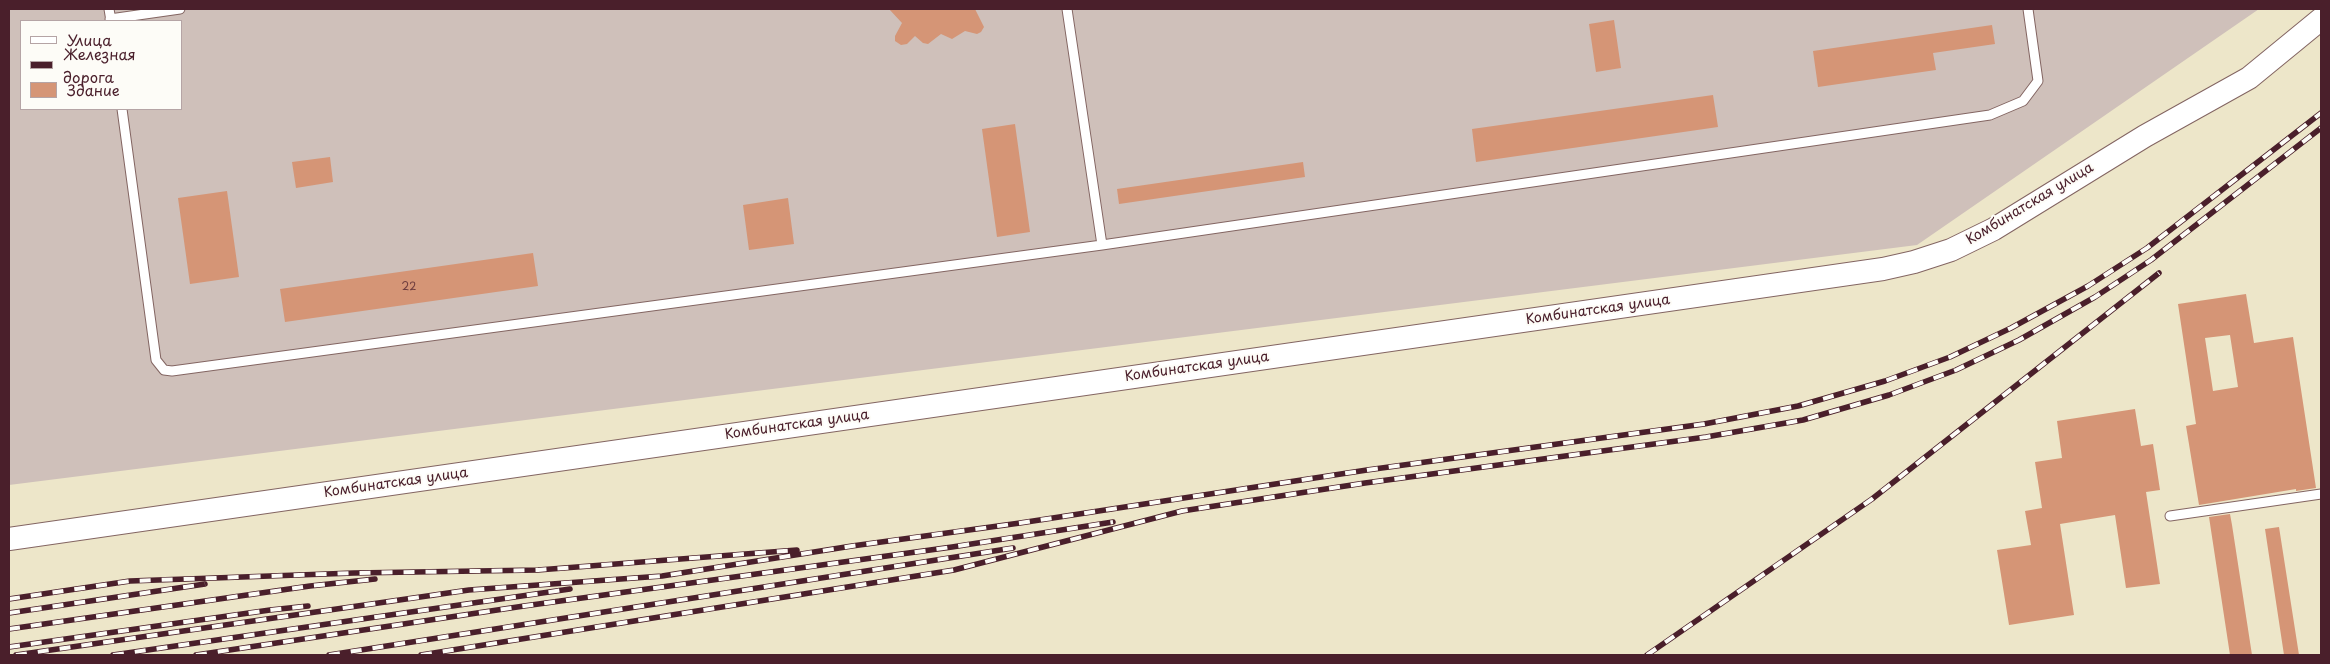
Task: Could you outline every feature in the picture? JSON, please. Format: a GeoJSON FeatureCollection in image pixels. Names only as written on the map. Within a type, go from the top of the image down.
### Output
{"type":"FeatureCollection","features":[{"type":"Feature","properties":{"kind":"street","name":"Комбинатская улица"},"geometry":{"type":"LineString","coordinates":[[9,539],[1883,269],[1914,262],[1951,250],[1994,229],[2145,136],[2250,78],[2321,19]]}},
{"type":"Feature","properties":{"kind":"lane"},"geometry":{"type":"LineString","coordinates":[[109,9],[110,20],[180,9]]}},
{"type":"Feature","properties":{"kind":"lane"},"geometry":{"type":"LineString","coordinates":[[1067,9],[1102,245]]}},
{"type":"Feature","properties":{"kind":"lane"},"geometry":{"type":"LineString","coordinates":[[122,110],[156,360],[164,370],[172,371],[1102,245],[1990,115],[2023,102],[2038,81],[2028,9]]}},
{"type":"Feature","properties":{"kind":"lane"},"geometry":{"type":"LineString","coordinates":[[2170,516],[2321,494]]}},
{"type":"Feature","properties":{"kind":"shaded area"},"geometry":{"type":"Polygon","coordinates":[[[9,9],[2259,9],[1917,245],[9,485],[9,9]]]}},
{"type":"Feature","properties":{"kind":"building"},"geometry":{"type":"Polygon","coordinates":[[[889,9],[975,9],[984,27],[977,34],[965,31],[952,39],[941,34],[928,44],[923,43],[915,36],[907,44],[901,45],[895,41],[895,36],[902,23],[889,9]]]}},
{"type":"Feature","properties":{"kind":"building"},"geometry":{"type":"Polygon","coordinates":[[[1614,20],[1621,68],[1596,72],[1589,24],[1614,20]]]}},
{"type":"Feature","properties":{"kind":"building"},"geometry":{"type":"Polygon","coordinates":[[[1992,25],[1995,44],[1933,53],[1936,70],[1818,87],[1813,51],[1992,25]]]}},
{"type":"Feature","properties":{"kind":"building"},"geometry":{"type":"Polygon","coordinates":[[[1713,95],[1718,127],[1476,162],[1472,129],[1713,95]]]}},
{"type":"Feature","properties":{"kind":"building"},"geometry":{"type":"Polygon","coordinates":[[[1015,124],[1030,232],[997,237],[982,129],[1015,124]]]}},
{"type":"Feature","properties":{"kind":"building"},"geometry":{"type":"Polygon","coordinates":[[[330,157],[333,182],[296,188],[292,162],[330,157]]]}},
{"type":"Feature","properties":{"kind":"building"},"geometry":{"type":"Polygon","coordinates":[[[1303,162],[1305,177],[1119,204],[1117,189],[1303,162]]]}},
{"type":"Feature","properties":{"kind":"building"},"geometry":{"type":"Polygon","coordinates":[[[227,191],[239,277],[190,284],[178,198],[227,191]]]}},
{"type":"Feature","properties":{"kind":"building"},"geometry":{"type":"Polygon","coordinates":[[[788,198],[794,244],[749,250],[743,205],[788,198]]]}},
{"type":"Feature","properties":{"kind":"building"},"geometry":{"type":"Polygon","coordinates":[[[533,253],[538,286],[285,322],[280,289],[533,253]]]}},
{"type":"Feature","properties":{"kind":"building"},"geometry":{"type":"Polygon","coordinates":[[[2246,294],[2254,343],[2293,337],[2316,488],[2296,491],[2296,489],[2199,505],[2186,426],[2196,424],[2178,304],[2246,294]],[[2230,335],[2205,338],[2213,391],[2238,387],[2230,335]]]}},
{"type":"Feature","properties":{"kind":"building"},"geometry":{"type":"Polygon","coordinates":[[[2135,409],[2141,446],[2153,444],[2160,490],[2146,492],[2160,584],[2126,588],[2115,515],[2060,524],[2074,615],[2009,625],[1997,550],[2031,545],[2025,511],[2042,508],[2035,462],[2062,458],[2057,421],[2135,409]]]}},
{"type":"Feature","properties":{"kind":"building"},"geometry":{"type":"Polygon","coordinates":[[[2230,514],[2252,655],[2230,655],[2209,517],[2230,514]]]}},
{"type":"Feature","properties":{"kind":"building"},"geometry":{"type":"Polygon","coordinates":[[[2279,527],[2299,655],[2284,655],[2265,529],[2279,527]]]}},
{"type":"Feature","properties":{"kind":"railway"},"geometry":{"type":"LineString","coordinates":[[16,655],[469,590],[662,576],[1367,470],[1704,424],[1798,406],[1885,381],[1950,357],[2011,328],[2088,286],[2147,248],[2321,113]]}},
{"type":"Feature","properties":{"kind":"railway"},"geometry":{"type":"LineString","coordinates":[[421,655],[954,570],[1182,511],[1365,483],[1706,437],[1803,420],[1889,395],[1956,370],[2019,340],[2095,297],[2151,260],[2321,128]]}},
{"type":"Feature","properties":{"kind":"railway"},"geometry":{"type":"LineString","coordinates":[[1647,655],[1872,499],[2159,273]]}},
{"type":"Feature","properties":{"kind":"railway"},"geometry":{"type":"LineString","coordinates":[[196,655],[524,606],[952,547],[1113,522]]}},
{"type":"Feature","properties":{"kind":"railway"},"geometry":{"type":"LineString","coordinates":[[329,655],[1013,548]]}},
{"type":"Feature","properties":{"kind":"railway"},"geometry":{"type":"LineString","coordinates":[[9,599],[130,581],[354,573],[538,570],[797,550]]}},
{"type":"Feature","properties":{"kind":"railway"},"geometry":{"type":"LineString","coordinates":[[9,629],[310,586],[375,579]]}},
{"type":"Feature","properties":{"kind":"railway"},"geometry":{"type":"LineString","coordinates":[[9,613],[205,584]]}},
{"type":"Feature","properties":{"kind":"railway"},"geometry":{"type":"LineString","coordinates":[[113,655],[570,589]]}},
{"type":"Feature","properties":{"kind":"railway"},"geometry":{"type":"LineString","coordinates":[[9,647],[308,606]]}}]}
